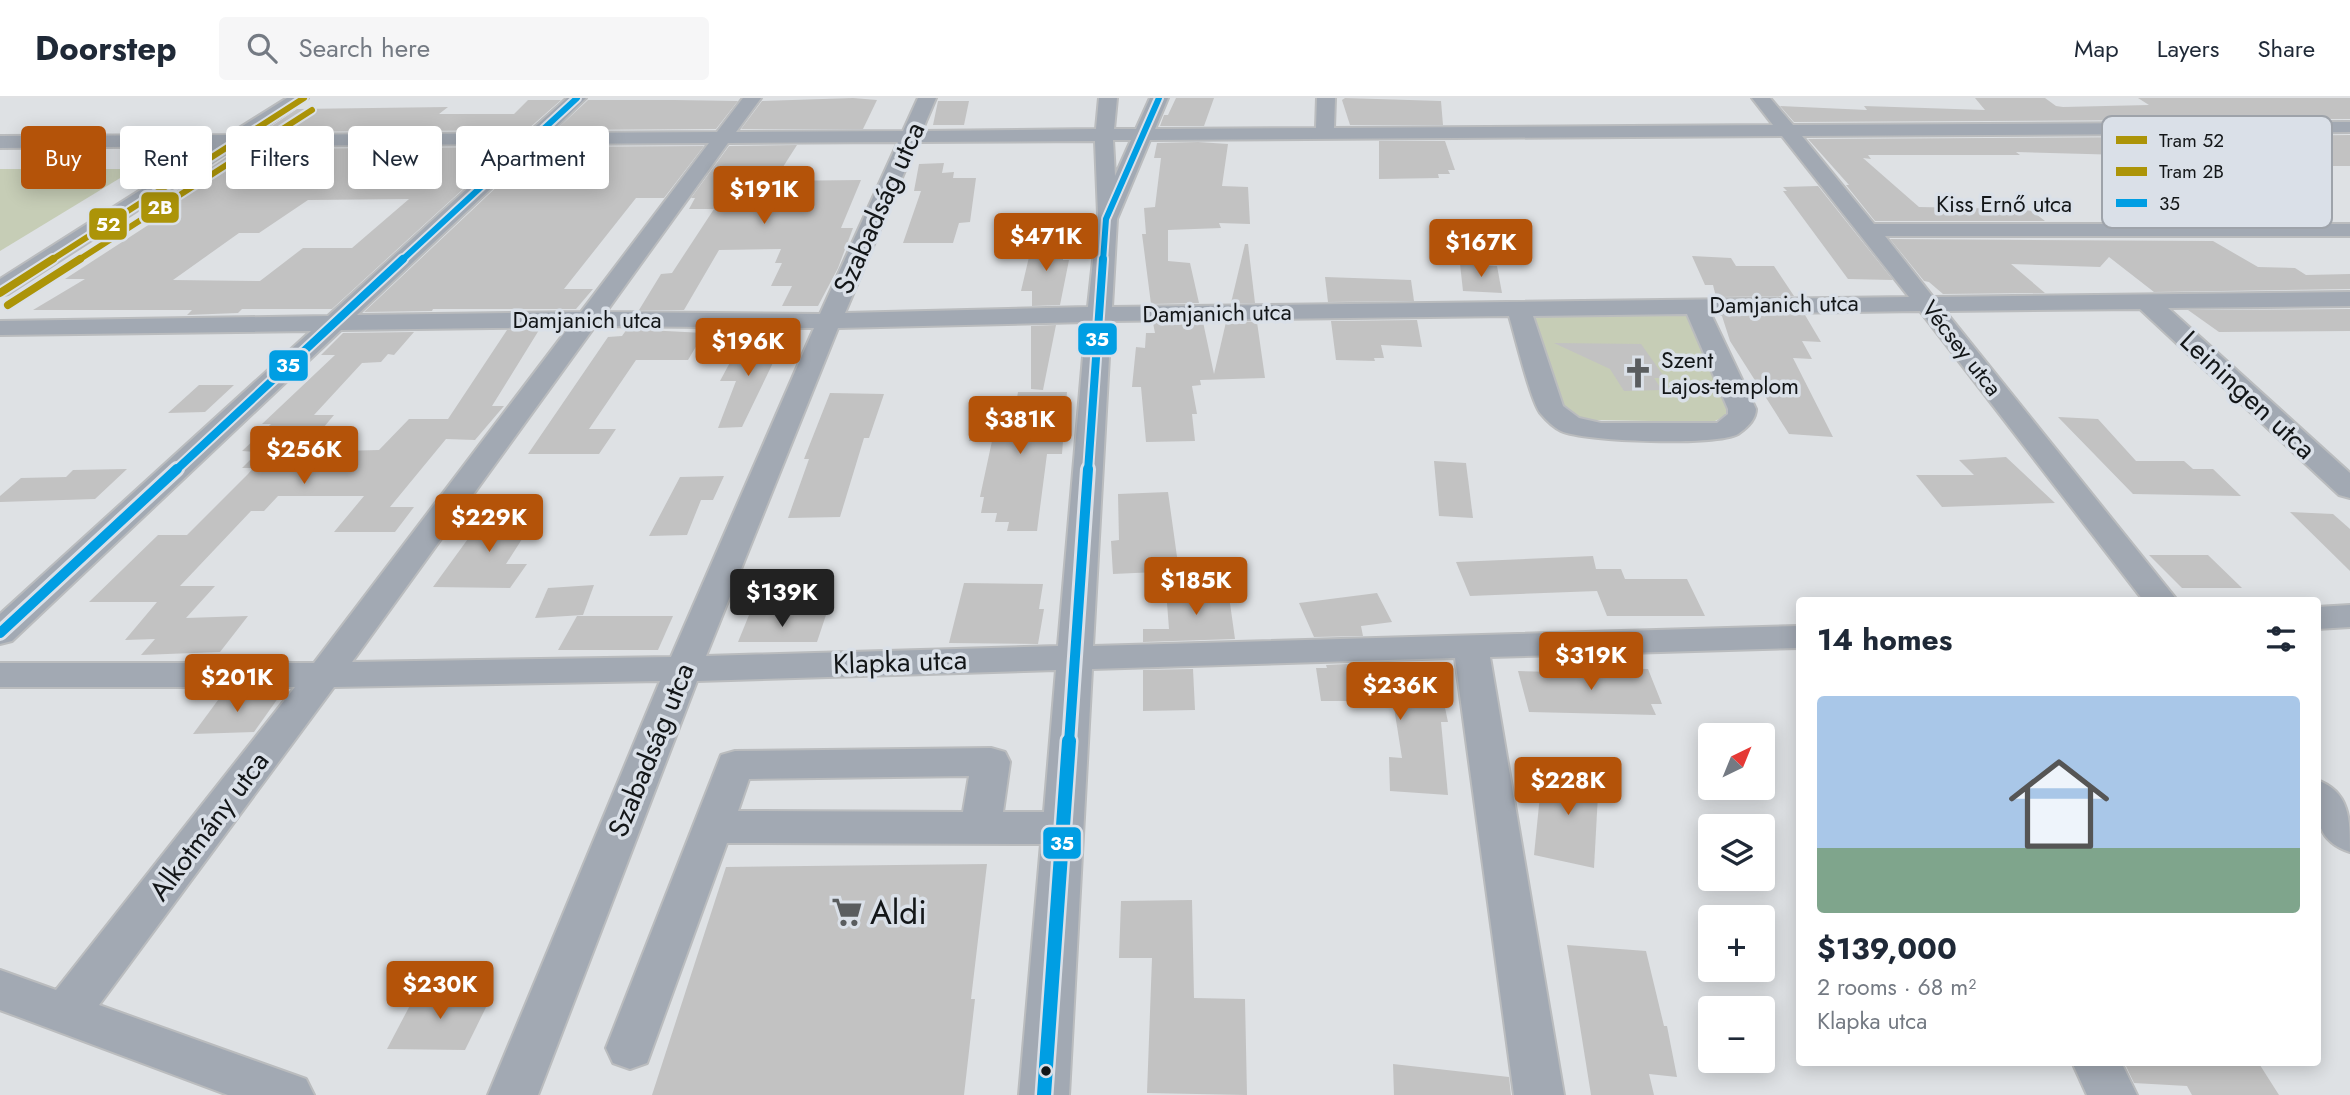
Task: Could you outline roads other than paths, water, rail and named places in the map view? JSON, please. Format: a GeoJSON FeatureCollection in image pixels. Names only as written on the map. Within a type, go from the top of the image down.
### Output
{"type":"FeatureCollection","features":[{"type":"Feature","properties":{"kind":"street"},"geometry":{"type":"LineString","coordinates":[[256,126],[299,98]]}},
{"type":"Feature","properties":{"kind":"street"},"geometry":{"type":"LineString","coordinates":[[547,126],[577,98]]}},
{"type":"Feature","properties":{"kind":"street","name":"Alkotmány utca"},"geometry":{"type":"LineString","coordinates":[[66,1013],[324,675],[752,98]]}},
{"type":"Feature","properties":{"kind":"street","name":"Szabadság utca"},"geometry":{"type":"LineString","coordinates":[[513,1095],[683,669],[829,321],[927,98]]}},
{"type":"Feature","properties":{"kind":"street"},"geometry":{"type":"LineString","coordinates":[[1044,1095],[1101,314],[1106,219],[1104,136],[1108,98]]}},
{"type":"Feature","properties":{"kind":"street"},"geometry":{"type":"LineString","coordinates":[[1106,219],[1159,98]]}},
{"type":"Feature","properties":{"kind":"street"},"geometry":{"type":"LineString","coordinates":[[1325,133],[1326,98]]}},
{"type":"Feature","properties":{"kind":"street","name":"Vécsey utca"},"geometry":{"type":"LineString","coordinates":[[1761,98],[2158,597]]}},
{"type":"Feature","properties":{"kind":"street"},"geometry":{"type":"LineString","coordinates":[[2332,127],[2350,127]]}},
{"type":"Feature","properties":{"kind":"street"},"geometry":{"type":"LineString","coordinates":[[609,139],[2102,128]]}},
{"type":"Feature","properties":{"kind":"street"},"geometry":{"type":"LineString","coordinates":[[334,140],[456,139]]}},
{"type":"Feature","properties":{"kind":"street"},"geometry":{"type":"LineString","coordinates":[[0,142],[226,140]]}},
{"type":"Feature","properties":{"kind":"street"},"geometry":{"type":"LineString","coordinates":[[0,289],[226,145]]}},
{"type":"Feature","properties":{"kind":"street"},"geometry":{"type":"LineString","coordinates":[[0,633],[479,189]]}},
{"type":"Feature","properties":{"kind":"street","name":"Kiss Ernő utca"},"geometry":{"type":"LineString","coordinates":[[1868,230],[2350,230]]}},
{"type":"Feature","properties":{"kind":"street","name":"Damjanich utca"},"geometry":{"type":"LineString","coordinates":[[0,328],[588,319],[829,321],[1695,305],[2350,299]]}},
{"type":"Feature","properties":{"kind":"street","name":"Leiningen utca"},"geometry":{"type":"LineString","coordinates":[[2146,301],[2350,489]]}},
{"type":"Feature","properties":{"kind":"street"},"geometry":{"type":"LineString","coordinates":[[1519,309],[1551,409],[1570,425],[1601,431],[1714,432],[1736,424],[1742,416],[1742,409],[1695,305]]}},
{"type":"Feature","properties":{"kind":"street"},"geometry":{"type":"LineString","coordinates":[[2321,618],[2350,617]]}},
{"type":"Feature","properties":{"kind":"street","name":"Klapka utca"},"geometry":{"type":"LineString","coordinates":[[0,675],[324,675],[683,669],[1796,637]]}},
{"type":"Feature","properties":{"kind":"street"},"geometry":{"type":"LineString","coordinates":[[1471,645],[1539,1095]]}},
{"type":"Feature","properties":{"kind":"street"},"geometry":{"type":"LineString","coordinates":[[630,1048],[735,765],[991,762],[980,828]]}},
{"type":"Feature","properties":{"kind":"street"},"geometry":{"type":"LineString","coordinates":[[2321,800],[2350,836]]}},
{"type":"Feature","properties":{"kind":"street"},"geometry":{"type":"LineString","coordinates":[[713,827],[1063,828]]}},
{"type":"Feature","properties":{"kind":"street"},"geometry":{"type":"LineString","coordinates":[[0,990],[289,1095]]}},
{"type":"Feature","properties":{"kind":"street"},"geometry":{"type":"LineString","coordinates":[[2098,1066],[2112,1095]]}},
{"type":"Feature","properties":{"kind":"tram line","name":"52"},"geometry":{"type":"LineString","coordinates":[[0,293],[304,98]]}},
{"type":"Feature","properties":{"kind":"tram line","name":"2B"},"geometry":{"type":"LineString","coordinates":[[8,305],[312,110]]}},
{"type":"Feature","properties":{"kind":"place","name":"Szent Lajos-templom"},"geometry":{"type":"Point","coordinates":[1638,373]}},
{"type":"Feature","properties":{"kind":"place","name":"Aldi"},"geometry":{"type":"Point","coordinates":[847,912]}}]}
